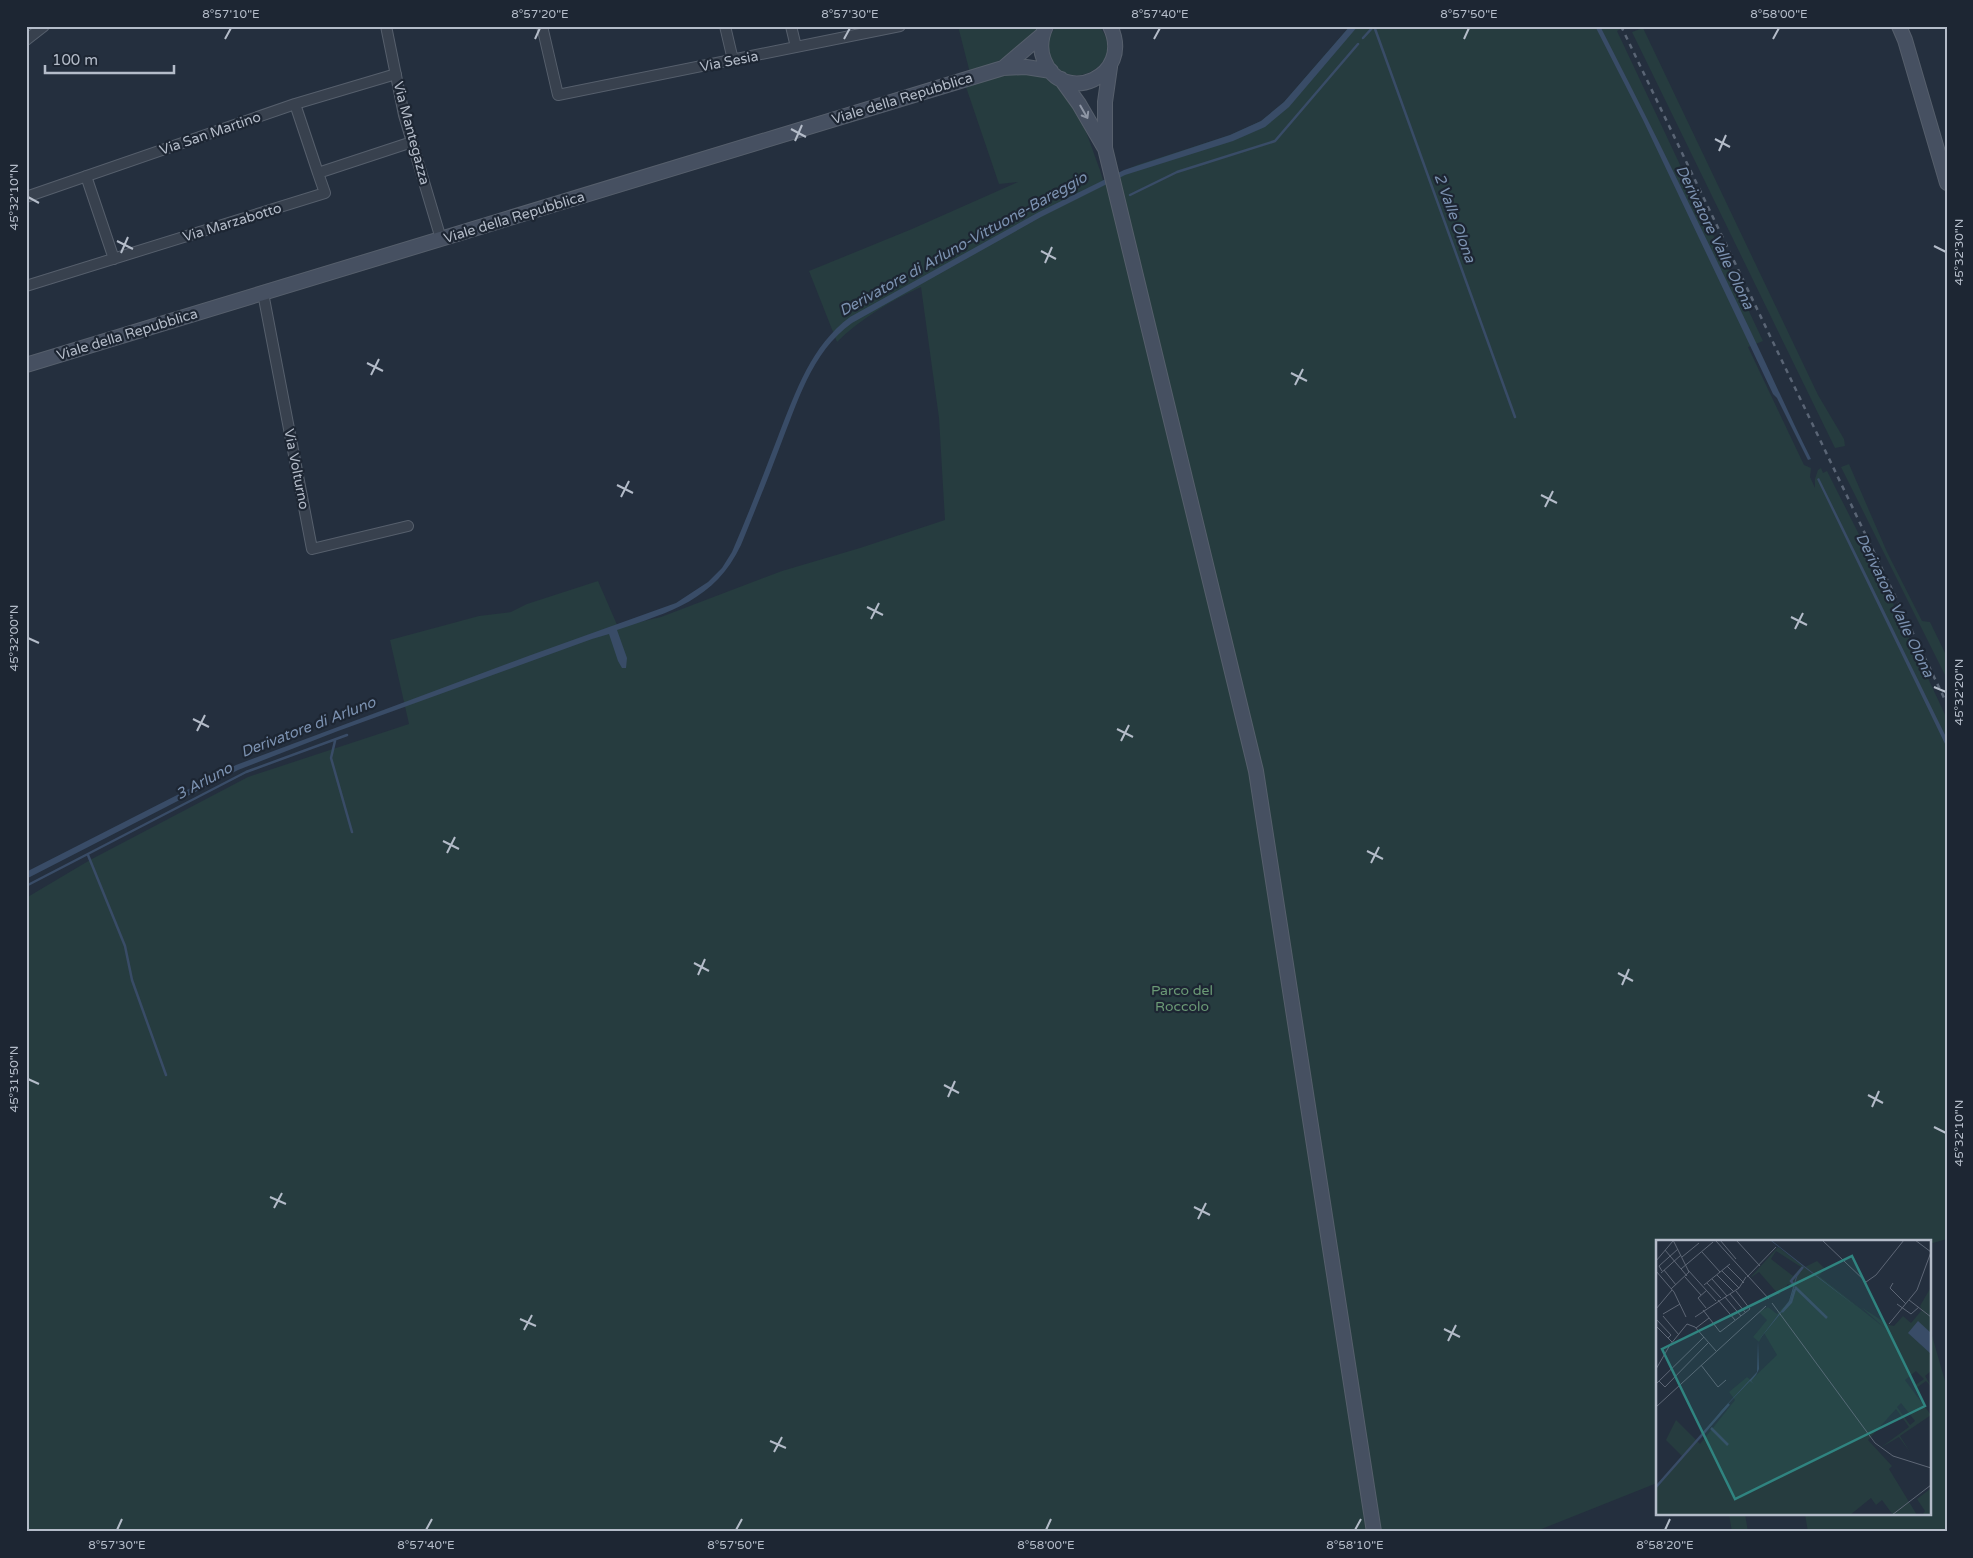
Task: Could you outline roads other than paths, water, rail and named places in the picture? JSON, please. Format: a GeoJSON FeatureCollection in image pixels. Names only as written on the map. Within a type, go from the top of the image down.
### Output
{"type":"FeatureCollection","features":[{"type":"Feature","properties":{"kind":"main road"},"geometry":{"type":"LineString","coordinates":[[1110,26],[1116,46],[1110,67],[1106,102],[1105,148],[1256,771],[1374,1532]]}},
{"type":"Feature","properties":{"kind":"main road"},"geometry":{"type":"LineString","coordinates":[[1899,26],[1905,40],[1947,183]]}},
{"type":"Feature","properties":{"kind":"main road"},"geometry":{"type":"LineString","coordinates":[[1044,30],[1042,54],[1079,104],[1105,148]]}},
{"type":"Feature","properties":{"kind":"main road"},"geometry":{"type":"LineString","coordinates":[[1002,68],[1044,30]]}},
{"type":"Feature","properties":{"kind":"main road"},"geometry":{"type":"LineString","coordinates":[[1002,68],[1026,67],[1056,75],[1074,83],[1088,82],[1100,77],[1110,67]]}},
{"type":"Feature","properties":{"kind":"main road","name":"Viale della Repubblica"},"geometry":{"type":"LineString","coordinates":[[26,365],[1002,68]]}},
{"type":"Feature","properties":{"kind":"street"},"geometry":{"type":"LineString","coordinates":[[26,40],[44,26]]}},
{"type":"Feature","properties":{"kind":"street","name":"Via Mantegazza"},"geometry":{"type":"LineString","coordinates":[[386,26],[404,115],[441,239]]}},
{"type":"Feature","properties":{"kind":"street","name":"Via Sesia"},"geometry":{"type":"LineString","coordinates":[[542,26],[558,95],[796,47],[847,31],[900,26]]}},
{"type":"Feature","properties":{"kind":"street"},"geometry":{"type":"LineString","coordinates":[[725,26],[733,60]]}},
{"type":"Feature","properties":{"kind":"street"},"geometry":{"type":"LineString","coordinates":[[791,26],[796,47]]}},
{"type":"Feature","properties":{"kind":"street","name":"Via San Martino"},"geometry":{"type":"LineString","coordinates":[[26,197],[295,104],[396,74]]}},
{"type":"Feature","properties":{"kind":"street"},"geometry":{"type":"LineString","coordinates":[[295,104],[318,173],[412,142]]}},
{"type":"Feature","properties":{"kind":"street","name":"Via Marzabotto"},"geometry":{"type":"LineString","coordinates":[[26,286],[325,192],[318,173]]}},
{"type":"Feature","properties":{"kind":"street"},"geometry":{"type":"LineString","coordinates":[[86,176],[114,259]]}},
{"type":"Feature","properties":{"kind":"street","name":"Via Volturno"},"geometry":{"type":"LineString","coordinates":[[263,293],[312,549],[408,526]]}},
{"type":"Feature","properties":{"kind":"water"},"geometry":{"type":"Polygon","coordinates":[[[1350,26],[1358,26],[1289,107],[1265,127],[1233,141],[1125,175],[1041,217],[852,323],[838,335],[826,349],[807,380],[741,545],[730,564],[718,579],[689,601],[673,610],[617,630],[627,658],[626,668],[622,668],[618,661],[609,634],[592,639],[338,731],[238,770],[26,879],[26,872],[236,765],[676,603],[708,582],[722,568],[732,552],[806,370],[825,341],[850,317],[1039,212],[1124,170],[1230,135],[1261,121],[1284,102],[1350,26]]]}},
{"type":"Feature","properties":{"kind":"water"},"geometry":{"type":"Polygon","coordinates":[[[1595,26],[1600,26],[1658,140],[1811,459],[1808,460],[1777,398],[1773,394],[1643,120],[1595,26]]]}},
{"type":"Feature","properties":{"kind":"water"},"geometry":{"type":"Polygon","coordinates":[[[1819,478],[1947,739],[1947,748],[1817,479],[1819,478]]]}},
{"type":"Feature","properties":{"kind":"waterway","name":"2 Valle Olona"},"geometry":{"type":"LineString","coordinates":[[1374,26],[1515,417]]}},
{"type":"Feature","properties":{"kind":"waterway","name":"2 Valle Olona"},"geometry":{"type":"LineString","coordinates":[[1363,38],[1374,26]]}},
{"type":"Feature","properties":{"kind":"waterway","name":"2 Valle Olona"},"geometry":{"type":"LineString","coordinates":[[1130,195],[1177,172],[1275,141],[1358,44]]}},
{"type":"Feature","properties":{"kind":"waterway","name":"3 Arluno"},"geometry":{"type":"LineString","coordinates":[[26,886],[246,772],[347,735]]}},
{"type":"Feature","properties":{"kind":"waterway","name":"3 Arluno"},"geometry":{"type":"LineString","coordinates":[[335,741],[331,758],[352,832]]}},
{"type":"Feature","properties":{"kind":"waterway","name":"3 Arluno"},"geometry":{"type":"LineString","coordinates":[[88,855],[125,946],[132,980],[166,1075]]}},
{"type":"Feature","properties":{"kind":"railway"},"geometry":{"type":"LineString","coordinates":[[1621,26],[1947,704]]}},
{"type":"Feature","properties":{"kind":"water label","name":"Derivatore Valle Olona"},"geometry":{"type":"Point","coordinates":[1715,237]}},
{"type":"Feature","properties":{"kind":"water label","name":"Derivatore di Arluno-Vittuone-Bareggio"},"geometry":{"type":"Point","coordinates":[963,244]}},
{"type":"Feature","properties":{"kind":"water label","name":"Derivatore Valle Olona"},"geometry":{"type":"Point","coordinates":[1895,605]}},
{"type":"Feature","properties":{"kind":"water label","name":"Derivatore di Arluno"},"geometry":{"type":"Point","coordinates":[308,727]}},
{"type":"Feature","properties":{"kind":"park label","name":"Parco del Roccolo"},"geometry":{"type":"Point","coordinates":[1182,998]}}]}
